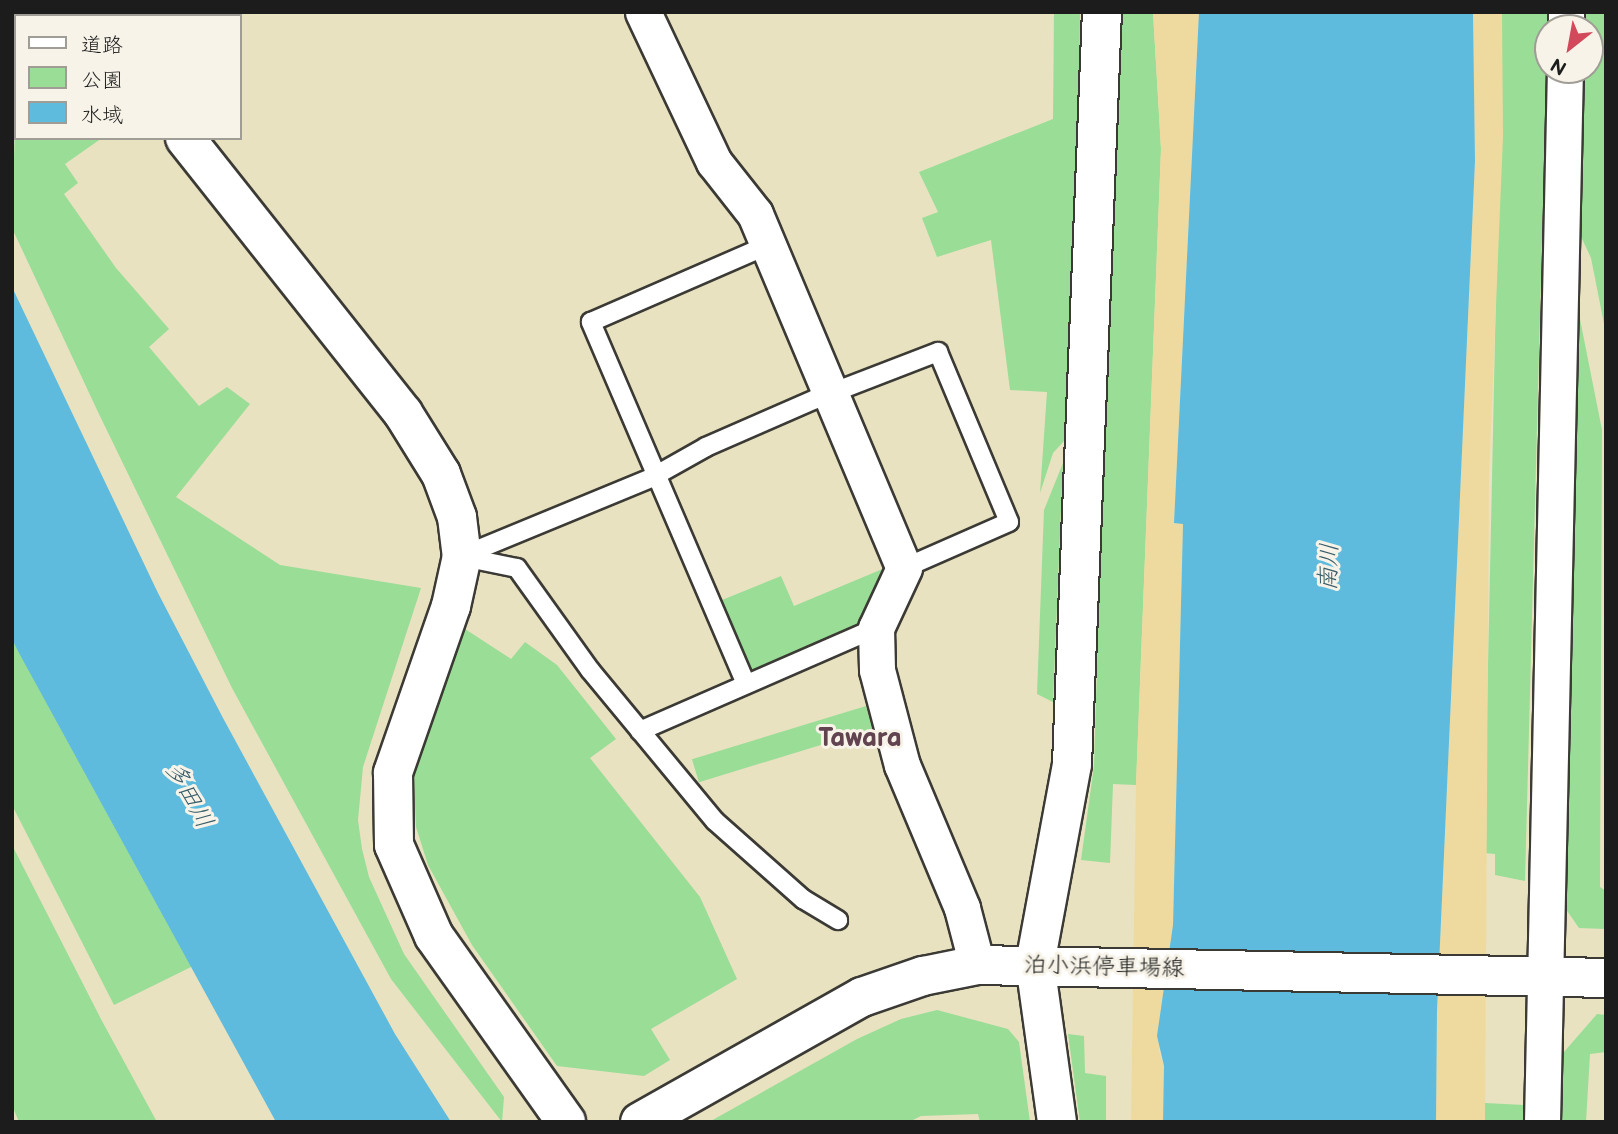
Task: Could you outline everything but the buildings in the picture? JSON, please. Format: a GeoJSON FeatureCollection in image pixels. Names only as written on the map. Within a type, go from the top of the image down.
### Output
{"type":"FeatureCollection","features":[{"type":"Feature","properties":{"kind":"street"},"geometry":{"type":"LineString","coordinates":[[643,12],[714,162],[755,214],[904,568],[876,628],[877,670],[902,765],[962,908],[977,965]]}},
{"type":"Feature","properties":{"kind":"street"},"geometry":{"type":"LineString","coordinates":[[1057,1122],[1035,964],[1072,764],[1102,12]]}},
{"type":"Feature","properties":{"kind":"street"},"geometry":{"type":"LineString","coordinates":[[1542,1122],[1526,977],[1564,84]]}},
{"type":"Feature","properties":{"kind":"street"},"geometry":{"type":"LineString","coordinates":[[187,140],[403,412],[441,474],[457,517],[462,556],[450,606],[393,773],[394,845],[423,915],[566,1122]]}},
{"type":"Feature","properties":{"kind":"street","name":"泊小浜停車場線"},"geometry":{"type":"LineString","coordinates":[[640,1122],[862,997],[923,976],[977,965],[1035,964],[1606,978]]}},
{"type":"Feature","properties":{"kind":"lane"},"geometry":{"type":"LineString","coordinates":[[746,684],[591,322],[768,245]]}},
{"type":"Feature","properties":{"kind":"lane"},"geometry":{"type":"LineString","coordinates":[[462,556],[656,475],[706,447],[938,352],[1009,522],[904,568]]}},
{"type":"Feature","properties":{"kind":"lane"},"geometry":{"type":"LineString","coordinates":[[462,556],[517,568],[590,670],[715,821],[751,857],[803,899],[838,920]]}},
{"type":"Feature","properties":{"kind":"lane"},"geometry":{"type":"LineString","coordinates":[[640,730],[876,628]]}},
{"type":"Feature","properties":{"kind":"green space"},"geometry":{"type":"Polygon","coordinates":[[[1054,12],[1080,12],[1079,99],[1064,441],[1053,453],[1040,493],[1047,392],[1010,390],[991,240],[937,257],[922,218],[938,212],[919,172],[1053,119],[1054,12]]]}},
{"type":"Feature","properties":{"kind":"green space"},"geometry":{"type":"Polygon","coordinates":[[[1117,12],[1153,12],[1161,149],[1136,785],[1113,784],[1110,863],[1081,860],[1094,766],[1117,12]]]}},
{"type":"Feature","properties":{"kind":"green space"},"geometry":{"type":"Polygon","coordinates":[[[1502,12],[1548,12],[1534,14],[1534,84],[1546,84],[1525,881],[1495,875],[1495,854],[1484,853],[1502,12]]]}},
{"type":"Feature","properties":{"kind":"green space"},"geometry":{"type":"Polygon","coordinates":[[[1606,12],[1606,334],[1591,258],[1577,228],[1580,84],[1604,84],[1604,14],[1580,14],[1606,12]]]}},
{"type":"Feature","properties":{"kind":"green space"},"geometry":{"type":"Polygon","coordinates":[[[14,140],[99,140],[65,164],[78,183],[64,194],[116,268],[169,329],[149,347],[199,406],[227,387],[250,404],[176,497],[280,565],[421,588],[363,767],[358,820],[362,849],[369,877],[404,954],[504,1097],[502,1122],[391,979],[232,688],[12,228],[14,140]]]}},
{"type":"Feature","properties":{"kind":"green space"},"geometry":{"type":"Polygon","coordinates":[[[1576,299],[1602,430],[1600,887],[1606,891],[1606,929],[1579,928],[1556,895],[1576,299]]]}},
{"type":"Feature","properties":{"kind":"green space"},"geometry":{"type":"Polygon","coordinates":[[[1063,463],[1053,702],[1037,694],[1044,510],[1063,463]]]}},
{"type":"Feature","properties":{"kind":"green space"},"geometry":{"type":"Polygon","coordinates":[[[885,568],[858,628],[755,671],[743,664],[717,602],[781,576],[794,606],[885,568]]]}},
{"type":"Feature","properties":{"kind":"green space"},"geometry":{"type":"Polygon","coordinates":[[[465,629],[511,659],[525,642],[557,665],[616,739],[590,758],[700,897],[737,979],[651,1029],[670,1060],[644,1076],[557,1066],[472,945],[428,865],[416,827],[414,779],[419,749],[465,629]]]}},
{"type":"Feature","properties":{"kind":"green space"},"geometry":{"type":"Polygon","coordinates":[[[12,639],[193,966],[114,1005],[12,805],[12,639]]]}},
{"type":"Feature","properties":{"kind":"green space"},"geometry":{"type":"Polygon","coordinates":[[[866,706],[873,729],[699,782],[692,759],[866,706]]]}},
{"type":"Feature","properties":{"kind":"green space"},"geometry":{"type":"Polygon","coordinates":[[[12,845],[157,1122],[19,1122],[12,1105],[12,845]]]}},
{"type":"Feature","properties":{"kind":"green space"},"geometry":{"type":"Polygon","coordinates":[[[937,1010],[1008,1029],[1019,1042],[1030,1122],[980,1122],[978,1114],[921,1116],[909,1122],[709,1122],[857,1039],[901,1019],[937,1010]]]}},
{"type":"Feature","properties":{"kind":"green space"},"geometry":{"type":"Polygon","coordinates":[[[1597,1014],[1606,1015],[1606,1052],[1590,1054],[1586,1122],[1556,1122],[1557,1060],[1597,1014]]]}},
{"type":"Feature","properties":{"kind":"green space"},"geometry":{"type":"Polygon","coordinates":[[[1068,1034],[1084,1036],[1085,1073],[1106,1076],[1106,1122],[1080,1122],[1068,1034]]]}},
{"type":"Feature","properties":{"kind":"green space"},"geometry":{"type":"Polygon","coordinates":[[[1485,1103],[1524,1105],[1523,1122],[1484,1122],[1485,1103]]]}},
{"type":"Feature","properties":{"kind":"sand"},"geometry":{"type":"Polygon","coordinates":[[[1153,12],[1199,12],[1174,522],[1183,523],[1173,925],[1159,1051],[1164,1066],[1165,1104],[1163,1122],[1131,1122],[1136,785],[1161,149],[1153,12]]]}},
{"type":"Feature","properties":{"kind":"sand"},"geometry":{"type":"Polygon","coordinates":[[[1473,12],[1502,12],[1503,137],[1489,475],[1485,1122],[1436,1122],[1437,1011],[1475,161],[1473,12]]]}},
{"type":"Feature","properties":{"kind":"water","name":"南川"},"geometry":{"type":"Polygon","coordinates":[[[1199,12],[1473,12],[1475,161],[1437,1011],[1436,1122],[1163,1122],[1164,1066],[1157,1036],[1173,925],[1183,524],[1174,523],[1199,12]]]}},
{"type":"Feature","properties":{"kind":"water","name":"多田川"},"geometry":{"type":"Polygon","coordinates":[[[12,287],[158,593],[223,718],[395,1034],[451,1122],[276,1122],[19,653],[12,639],[12,287]]]}},
{"type":"Feature","properties":{"kind":"district","name":"Tawara"},"geometry":{"type":"Point","coordinates":[860,739]}}]}
